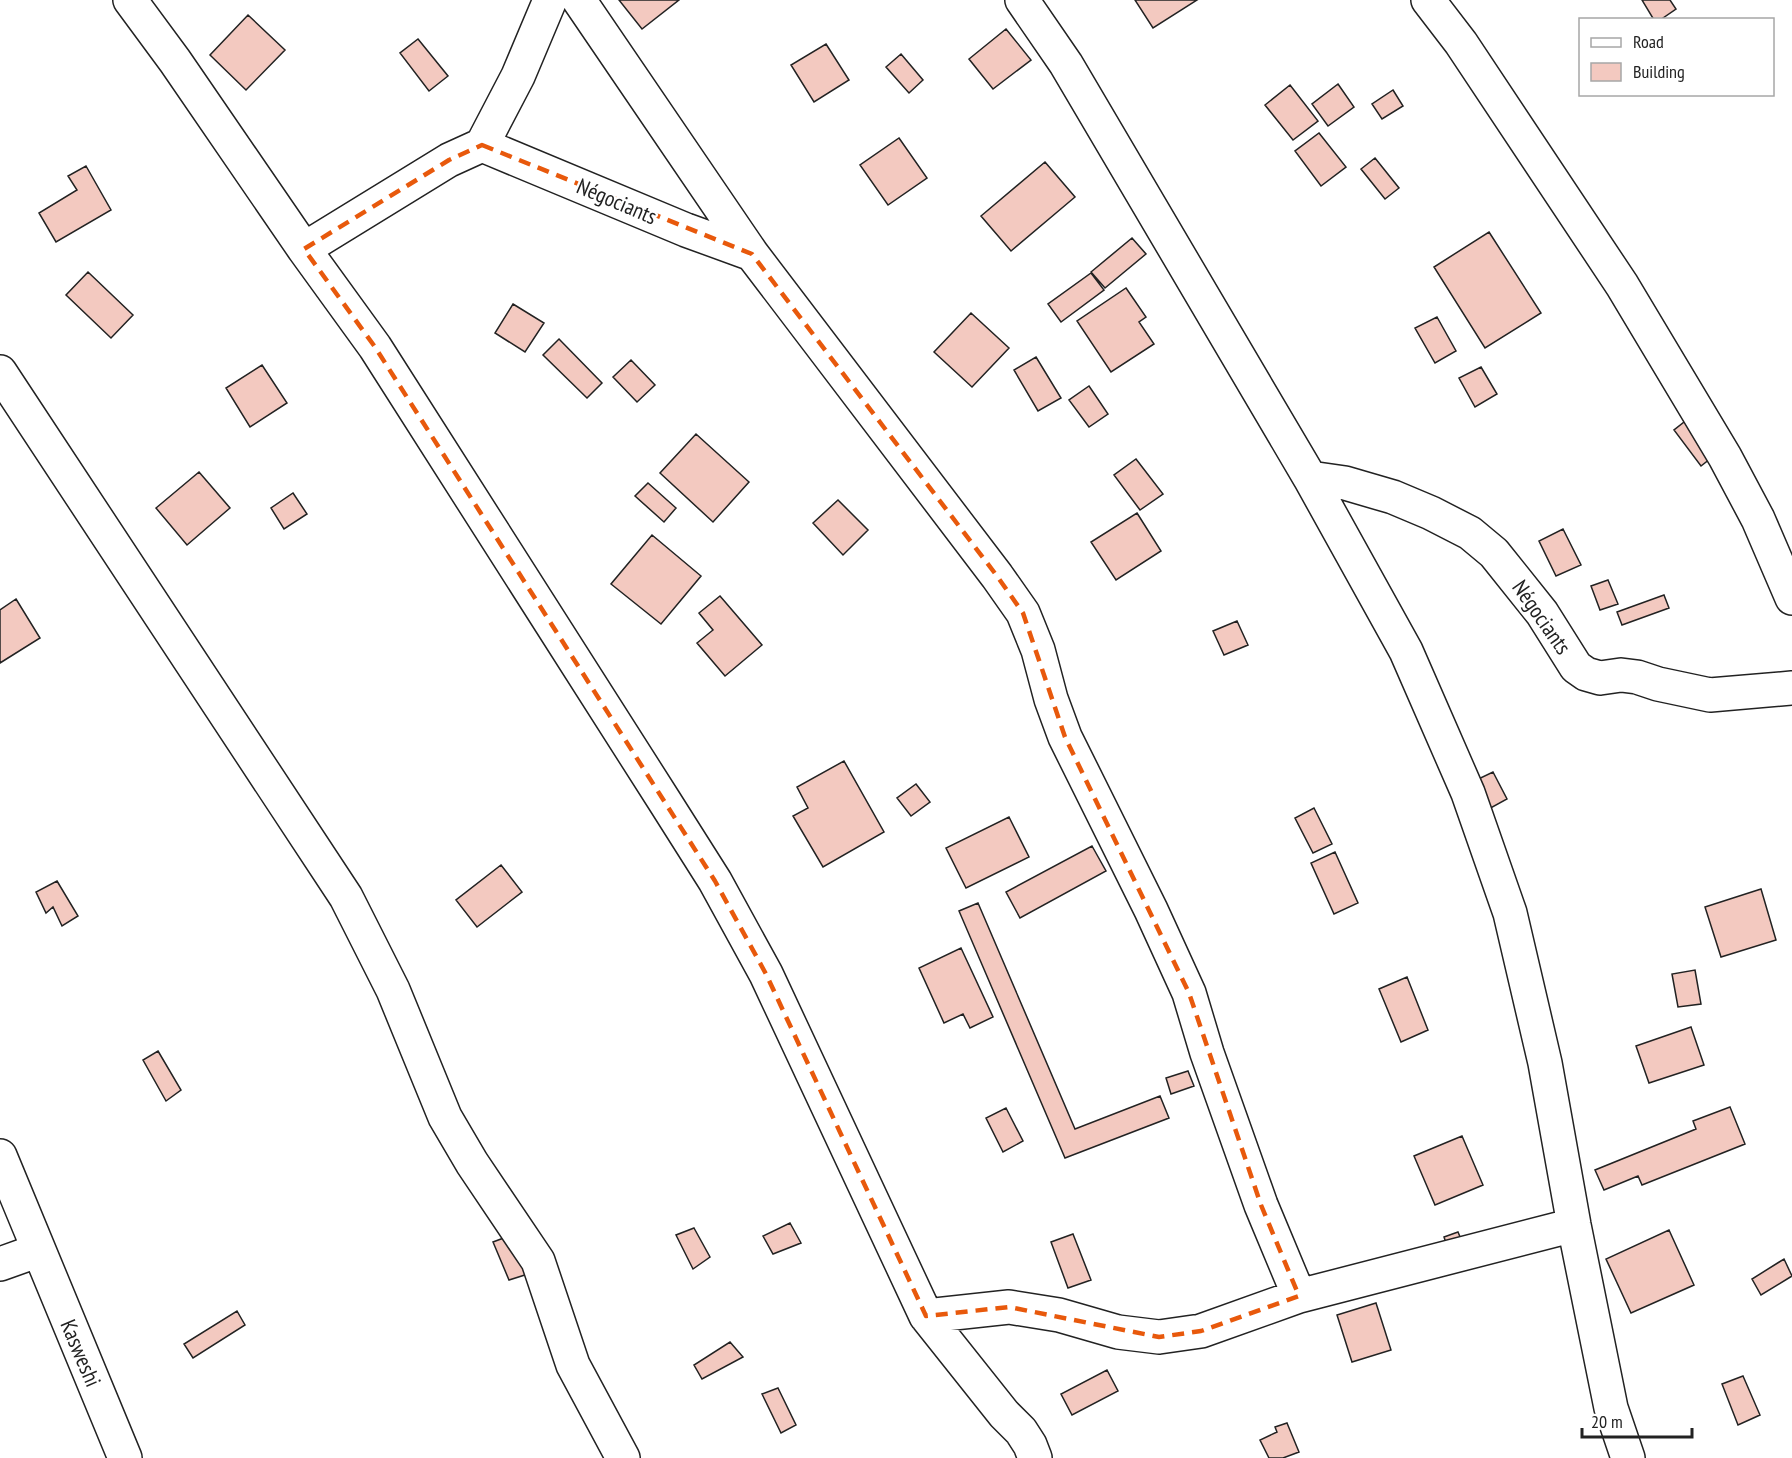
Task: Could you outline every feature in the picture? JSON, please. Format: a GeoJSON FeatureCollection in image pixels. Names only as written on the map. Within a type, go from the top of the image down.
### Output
{"type":"FeatureCollection","features":[{"type":"Feature","properties":{"kind":"street"},"geometry":{"type":"LineString","coordinates":[[130,0],[375,347],[534,593],[715,882],[766,974],[926,1316],[1004,1414],[1021,1431],[1035,1458]]}},
{"type":"Feature","properties":{"kind":"street"},"geometry":{"type":"LineString","coordinates":[[304,249],[449,160],[482,145],[518,76],[550,0]]}},
{"type":"Feature","properties":{"kind":"street"},"geometry":{"type":"LineString","coordinates":[[579,0],[752,254],[997,576],[1023,614],[1038,650],[1051,699],[1065,737],[1151,910],[1189,993],[1207,1053],[1261,1205],[1299,1296]]}},
{"type":"Feature","properties":{"kind":"street"},"geometry":{"type":"LineString","coordinates":[[1022,0],[1066,64],[1310,478],[1406,651],[1468,793],[1510,913],[1545,1063],[1574,1226],[1611,1408],[1628,1458]]}},
{"type":"Feature","properties":{"kind":"street"},"geometry":{"type":"LineString","coordinates":[[1428,0],[1461,43],[1622,285],[1725,457],[1758,519],[1792,598]]}},
{"type":"Feature","properties":{"kind":"street","name":"Négociants"},"geometry":{"type":"LineString","coordinates":[[482,145],[686,230],[752,254]]}},
{"type":"Feature","properties":{"kind":"street"},"geometry":{"type":"LineString","coordinates":[[0,372],[346,897],[393,990],[445,1117],[472,1163],[538,1261],[573,1365],[623,1458]]}},
{"type":"Feature","properties":{"kind":"street","name":"Négociants"},"geometry":{"type":"LineString","coordinates":[[1310,478],[1346,483],[1394,497],[1470,533],[1494,553],[1542,613],[1576,667],[1586,674],[1600,678],[1621,675],[1637,677],[1658,684],[1710,694],[1792,688]]}},
{"type":"Feature","properties":{"kind":"street","name":"Kasweshi"},"geometry":{"type":"LineString","coordinates":[[0,1156],[125,1458]]}},
{"type":"Feature","properties":{"kind":"street"},"geometry":{"type":"LineString","coordinates":[[926,1316],[1009,1307],[1059,1314],[1118,1332],[1159,1337],[1201,1331],[1299,1296],[1574,1226]]}},
{"type":"Feature","properties":{"kind":"street"},"geometry":{"type":"LineString","coordinates":[[0,1264],[28,1254],[37,1247]]}},
{"type":"Feature","properties":{"kind":"highlighted area"},"geometry":{"type":"Polygon","coordinates":[[[482,145],[752,254],[997,576],[1023,613],[1065,737],[1189,993],[1261,1205],[1299,1296],[1201,1331],[1159,1337],[1009,1307],[926,1316],[766,974],[715,881],[375,347],[304,249],[449,160],[482,145]]]}},
{"type":"Feature","properties":{"kind":"building"},"geometry":{"type":"Polygon","coordinates":[[[619,0],[679,0],[642,29],[619,0]]]}},
{"type":"Feature","properties":{"kind":"building"},"geometry":{"type":"Polygon","coordinates":[[[1135,0],[1197,0],[1153,28],[1135,0]]]}},
{"type":"Feature","properties":{"kind":"building"},"geometry":{"type":"Polygon","coordinates":[[[1642,0],[1670,0],[1676,9],[1663,18],[1653,18],[1642,0]]]}},
{"type":"Feature","properties":{"kind":"building"},"geometry":{"type":"Polygon","coordinates":[[[248,15],[285,50],[246,90],[210,55],[248,15]]]}},
{"type":"Feature","properties":{"kind":"building"},"geometry":{"type":"Polygon","coordinates":[[[1006,29],[1031,60],[993,89],[969,59],[1006,29]]]}},
{"type":"Feature","properties":{"kind":"building"},"geometry":{"type":"Polygon","coordinates":[[[418,39],[448,76],[429,91],[400,53],[418,39]]]}},
{"type":"Feature","properties":{"kind":"building"},"geometry":{"type":"Polygon","coordinates":[[[826,44],[849,80],[814,102],[791,65],[826,44]]]}},
{"type":"Feature","properties":{"kind":"building"},"geometry":{"type":"Polygon","coordinates":[[[901,54],[923,80],[909,93],[886,67],[901,54]]]}},
{"type":"Feature","properties":{"kind":"building"},"geometry":{"type":"Polygon","coordinates":[[[1338,84],[1354,107],[1328,126],[1312,104],[1338,84]]]}},
{"type":"Feature","properties":{"kind":"building"},"geometry":{"type":"Polygon","coordinates":[[[1290,85],[1318,121],[1293,140],[1265,105],[1290,85]]]}},
{"type":"Feature","properties":{"kind":"building"},"geometry":{"type":"Polygon","coordinates":[[[1393,90],[1403,106],[1382,119],[1372,104],[1393,90]]]}},
{"type":"Feature","properties":{"kind":"building"},"geometry":{"type":"Polygon","coordinates":[[[1319,133],[1346,167],[1321,186],[1295,151],[1319,133]]]}},
{"type":"Feature","properties":{"kind":"building"},"geometry":{"type":"Polygon","coordinates":[[[899,138],[927,178],[888,205],[860,165],[899,138]]]}},
{"type":"Feature","properties":{"kind":"building"},"geometry":{"type":"Polygon","coordinates":[[[1375,158],[1399,188],[1385,199],[1361,169],[1375,158]]]}},
{"type":"Feature","properties":{"kind":"building"},"geometry":{"type":"Polygon","coordinates":[[[1045,162],[1075,197],[1011,251],[981,216],[1045,162]]]}},
{"type":"Feature","properties":{"kind":"building"},"geometry":{"type":"Polygon","coordinates":[[[86,166],[111,210],[56,242],[39,213],[77,190],[68,176],[86,166]]]}},
{"type":"Feature","properties":{"kind":"building"},"geometry":{"type":"Polygon","coordinates":[[[1489,232],[1541,313],[1485,348],[1434,267],[1489,232]]]}},
{"type":"Feature","properties":{"kind":"building"},"geometry":{"type":"Polygon","coordinates":[[[1132,238],[1146,254],[1105,288],[1091,272],[1132,238]]]}},
{"type":"Feature","properties":{"kind":"building"},"geometry":{"type":"Polygon","coordinates":[[[88,272],[133,315],[111,338],[66,295],[88,272]]]}},
{"type":"Feature","properties":{"kind":"building"},"geometry":{"type":"Polygon","coordinates":[[[1091,273],[1104,290],[1061,322],[1048,304],[1091,273]]]}},
{"type":"Feature","properties":{"kind":"building"},"geometry":{"type":"Polygon","coordinates":[[[1126,288],[1146,317],[1139,322],[1154,344],[1111,372],[1077,321],[1126,288]]]}},
{"type":"Feature","properties":{"kind":"building"},"geometry":{"type":"Polygon","coordinates":[[[513,304],[544,323],[525,352],[495,333],[513,304]]]}},
{"type":"Feature","properties":{"kind":"building"},"geometry":{"type":"Polygon","coordinates":[[[971,313],[1009,348],[972,387],[934,352],[971,313]]]}},
{"type":"Feature","properties":{"kind":"building"},"geometry":{"type":"Polygon","coordinates":[[[1437,317],[1456,351],[1435,363],[1415,328],[1437,317]]]}},
{"type":"Feature","properties":{"kind":"building"},"geometry":{"type":"Polygon","coordinates":[[[559,339],[602,383],[587,398],[543,355],[559,339]]]}},
{"type":"Feature","properties":{"kind":"building"},"geometry":{"type":"Polygon","coordinates":[[[1036,357],[1061,398],[1038,411],[1014,370],[1036,357]]]}},
{"type":"Feature","properties":{"kind":"building"},"geometry":{"type":"Polygon","coordinates":[[[631,360],[655,385],[637,402],[613,377],[631,360]]]}},
{"type":"Feature","properties":{"kind":"building"},"geometry":{"type":"Polygon","coordinates":[[[262,365],[287,403],[250,427],[226,388],[262,365]]]}},
{"type":"Feature","properties":{"kind":"building"},"geometry":{"type":"Polygon","coordinates":[[[1481,367],[1497,394],[1475,407],[1459,378],[1481,367]]]}},
{"type":"Feature","properties":{"kind":"building"},"geometry":{"type":"Polygon","coordinates":[[[1089,386],[1108,414],[1089,427],[1069,400],[1089,386]]]}},
{"type":"Feature","properties":{"kind":"building"},"geometry":{"type":"Polygon","coordinates":[[[1693,415],[1720,451],[1701,466],[1674,430],[1693,415]]]}},
{"type":"Feature","properties":{"kind":"building"},"geometry":{"type":"Polygon","coordinates":[[[696,434],[749,482],[713,522],[660,473],[696,434]]]}},
{"type":"Feature","properties":{"kind":"building"},"geometry":{"type":"Polygon","coordinates":[[[1136,459],[1163,494],[1140,510],[1114,475],[1136,459]]]}},
{"type":"Feature","properties":{"kind":"building"},"geometry":{"type":"Polygon","coordinates":[[[199,472],[230,508],[187,545],[156,508],[199,472]]]}},
{"type":"Feature","properties":{"kind":"building"},"geometry":{"type":"Polygon","coordinates":[[[648,483],[676,508],[664,522],[635,496],[648,483]]]}},
{"type":"Feature","properties":{"kind":"building"},"geometry":{"type":"Polygon","coordinates":[[[293,493],[307,514],[284,529],[271,508],[293,493]]]}},
{"type":"Feature","properties":{"kind":"building"},"geometry":{"type":"Polygon","coordinates":[[[838,500],[868,530],[843,555],[813,523],[838,500]]]}},
{"type":"Feature","properties":{"kind":"building"},"geometry":{"type":"Polygon","coordinates":[[[1137,513],[1161,551],[1116,580],[1091,542],[1137,513]]]}},
{"type":"Feature","properties":{"kind":"building"},"geometry":{"type":"Polygon","coordinates":[[[1563,529],[1581,565],[1556,576],[1539,541],[1563,529]]]}},
{"type":"Feature","properties":{"kind":"building"},"geometry":{"type":"Polygon","coordinates":[[[652,535],[701,576],[661,624],[611,584],[652,535]]]}},
{"type":"Feature","properties":{"kind":"building"},"geometry":{"type":"Polygon","coordinates":[[[1608,580],[1618,604],[1600,610],[1591,586],[1608,580]]]}},
{"type":"Feature","properties":{"kind":"building"},"geometry":{"type":"Polygon","coordinates":[[[1664,595],[1669,608],[1622,625],[1617,612],[1664,595]]]}},
{"type":"Feature","properties":{"kind":"building"},"geometry":{"type":"Polygon","coordinates":[[[720,596],[762,645],[725,676],[697,643],[713,630],[699,613],[720,596]]]}},
{"type":"Feature","properties":{"kind":"building"},"geometry":{"type":"Polygon","coordinates":[[[16,599],[40,638],[0,663],[0,610],[16,599]]]}},
{"type":"Feature","properties":{"kind":"building"},"geometry":{"type":"Polygon","coordinates":[[[1237,621],[1248,645],[1224,655],[1213,631],[1237,621]]]}},
{"type":"Feature","properties":{"kind":"building"},"geometry":{"type":"Polygon","coordinates":[[[844,761],[884,832],[823,867],[793,816],[808,808],[797,787],[844,761]]]}},
{"type":"Feature","properties":{"kind":"building"},"geometry":{"type":"Polygon","coordinates":[[[1493,772],[1507,799],[1487,810],[1472,782],[1493,772]]]}},
{"type":"Feature","properties":{"kind":"building"},"geometry":{"type":"Polygon","coordinates":[[[916,784],[930,802],[911,816],[897,798],[916,784]]]}},
{"type":"Feature","properties":{"kind":"building"},"geometry":{"type":"Polygon","coordinates":[[[1314,808],[1332,844],[1313,853],[1295,818],[1314,808]]]}},
{"type":"Feature","properties":{"kind":"building"},"geometry":{"type":"Polygon","coordinates":[[[1009,817],[1029,857],[966,888],[946,848],[1009,817]]]}},
{"type":"Feature","properties":{"kind":"building"},"geometry":{"type":"Polygon","coordinates":[[[1092,846],[1106,871],[1020,918],[1006,892],[1092,846]]]}},
{"type":"Feature","properties":{"kind":"building"},"geometry":{"type":"Polygon","coordinates":[[[1335,852],[1358,903],[1334,914],[1311,863],[1335,852]]]}},
{"type":"Feature","properties":{"kind":"building"},"geometry":{"type":"Polygon","coordinates":[[[501,865],[522,892],[477,927],[456,900],[501,865]]]}},
{"type":"Feature","properties":{"kind":"building"},"geometry":{"type":"Polygon","coordinates":[[[57,881],[78,916],[62,926],[53,907],[46,913],[36,892],[57,881]]]}},
{"type":"Feature","properties":{"kind":"building"},"geometry":{"type":"Polygon","coordinates":[[[1761,889],[1776,940],[1721,957],[1705,907],[1761,889]]]}},
{"type":"Feature","properties":{"kind":"building"},"geometry":{"type":"Polygon","coordinates":[[[978,903],[1075,1129],[1160,1096],[1169,1118],[1065,1158],[959,911],[978,903]]]}},
{"type":"Feature","properties":{"kind":"building"},"geometry":{"type":"Polygon","coordinates":[[[961,948],[993,1017],[970,1028],[963,1014],[944,1023],[919,968],[961,948]]]}},
{"type":"Feature","properties":{"kind":"building"},"geometry":{"type":"Polygon","coordinates":[[[1695,970],[1701,1004],[1678,1007],[1672,974],[1695,970]]]}},
{"type":"Feature","properties":{"kind":"building"},"geometry":{"type":"Polygon","coordinates":[[[1407,977],[1428,1030],[1401,1042],[1379,989],[1407,977]]]}},
{"type":"Feature","properties":{"kind":"building"},"geometry":{"type":"Polygon","coordinates":[[[1691,1027],[1704,1065],[1649,1083],[1636,1046],[1691,1027]]]}},
{"type":"Feature","properties":{"kind":"building"},"geometry":{"type":"Polygon","coordinates":[[[158,1051],[181,1090],[166,1101],[143,1060],[158,1051]]]}},
{"type":"Feature","properties":{"kind":"building"},"geometry":{"type":"Polygon","coordinates":[[[1188,1071],[1194,1086],[1171,1094],[1166,1078],[1188,1071]]]}},
{"type":"Feature","properties":{"kind":"building"},"geometry":{"type":"Polygon","coordinates":[[[1730,1107],[1745,1144],[1642,1185],[1638,1176],[1604,1190],[1595,1170],[1696,1129],[1693,1121],[1730,1107]]]}},
{"type":"Feature","properties":{"kind":"building"},"geometry":{"type":"Polygon","coordinates":[[[1006,1108],[1023,1141],[1003,1152],[986,1118],[1006,1108]]]}},
{"type":"Feature","properties":{"kind":"building"},"geometry":{"type":"Polygon","coordinates":[[[1462,1136],[1483,1185],[1435,1205],[1414,1156],[1462,1136]]]}},
{"type":"Feature","properties":{"kind":"building"},"geometry":{"type":"Polygon","coordinates":[[[790,1223],[801,1243],[773,1254],[763,1236],[790,1223]]]}},
{"type":"Feature","properties":{"kind":"building"},"geometry":{"type":"Polygon","coordinates":[[[694,1228],[710,1257],[693,1269],[676,1235],[694,1228]]]}},
{"type":"Feature","properties":{"kind":"building"},"geometry":{"type":"Polygon","coordinates":[[[1669,1230],[1694,1285],[1631,1313],[1606,1259],[1669,1230]]]}},
{"type":"Feature","properties":{"kind":"building"},"geometry":{"type":"Polygon","coordinates":[[[1458,1232],[1463,1244],[1448,1249],[1444,1237],[1458,1232]]]}},
{"type":"Feature","properties":{"kind":"building"},"geometry":{"type":"Polygon","coordinates":[[[1073,1234],[1091,1280],[1068,1288],[1051,1242],[1073,1234]]]}},
{"type":"Feature","properties":{"kind":"building"},"geometry":{"type":"Polygon","coordinates":[[[509,1236],[528,1274],[509,1280],[493,1242],[509,1236]]]}},
{"type":"Feature","properties":{"kind":"building"},"geometry":{"type":"Polygon","coordinates":[[[1784,1259],[1792,1276],[1761,1295],[1752,1279],[1784,1259]]]}},
{"type":"Feature","properties":{"kind":"building"},"geometry":{"type":"Polygon","coordinates":[[[1376,1303],[1391,1350],[1352,1362],[1337,1315],[1376,1303]]]}},
{"type":"Feature","properties":{"kind":"building"},"geometry":{"type":"Polygon","coordinates":[[[237,1311],[245,1325],[193,1358],[184,1344],[237,1311]]]}},
{"type":"Feature","properties":{"kind":"building"},"geometry":{"type":"Polygon","coordinates":[[[730,1342],[743,1357],[702,1379],[694,1365],[730,1342]]]}},
{"type":"Feature","properties":{"kind":"building"},"geometry":{"type":"Polygon","coordinates":[[[1107,1370],[1118,1391],[1072,1415],[1061,1394],[1107,1370]]]}},
{"type":"Feature","properties":{"kind":"building"},"geometry":{"type":"Polygon","coordinates":[[[1743,1376],[1760,1415],[1738,1425],[1722,1384],[1743,1376]]]}},
{"type":"Feature","properties":{"kind":"building"},"geometry":{"type":"Polygon","coordinates":[[[778,1388],[796,1425],[781,1433],[762,1394],[778,1388]]]}},
{"type":"Feature","properties":{"kind":"building"},"geometry":{"type":"Polygon","coordinates":[[[1287,1423],[1299,1452],[1283,1458],[1269,1458],[1260,1440],[1277,1432],[1275,1427],[1287,1423]]]}}]}
